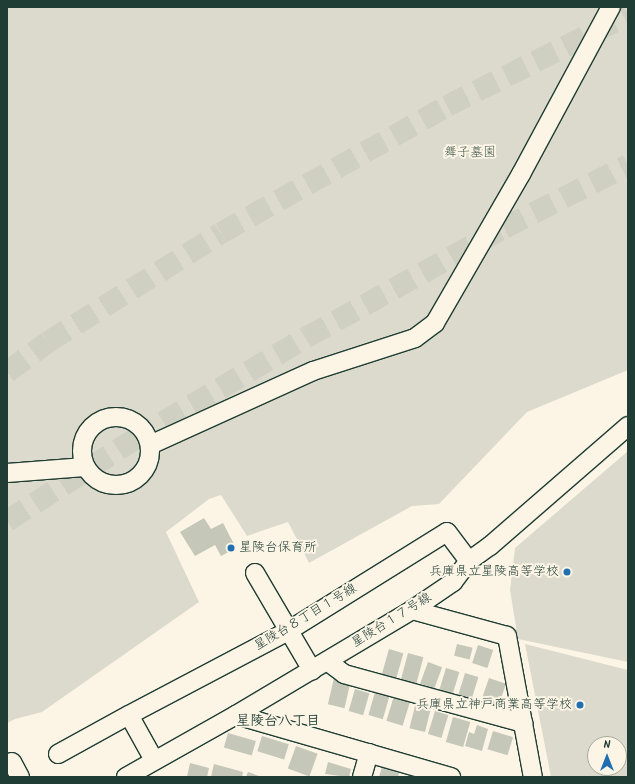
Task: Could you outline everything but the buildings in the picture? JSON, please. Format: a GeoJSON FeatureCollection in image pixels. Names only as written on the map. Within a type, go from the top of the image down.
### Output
{"type":"FeatureCollection","features":[{"type":"Feature","properties":{"kind":"street"},"geometry":{"type":"LineString","coordinates":[[150,445],[313,371],[415,338],[435,323],[521,174],[611,7]]}},
{"type":"Feature","properties":{"kind":"street"},"geometry":{"type":"LineString","coordinates":[[117,416],[135,422],[142,428],[150,445],[150,455],[143,472],[127,483],[118,485],[99,481],[85,467],[81,447],[84,436],[98,421],[108,417],[117,416]]}},
{"type":"Feature","properties":{"kind":"street","name":"星陵台１７号線"},"geometry":{"type":"LineString","coordinates":[[142,772],[412,610],[453,582],[469,561],[490,546],[628,426]]}},
{"type":"Feature","properties":{"kind":"street"},"geometry":{"type":"LineString","coordinates":[[7,473],[85,467]]}},
{"type":"Feature","properties":{"kind":"street","name":"星陵台８丁目１号線"},"geometry":{"type":"LineString","coordinates":[[58,754],[288,630],[447,532],[469,561]]}},
{"type":"Feature","properties":{"kind":"street"},"geometry":{"type":"LineString","coordinates":[[255,573],[288,630],[319,665],[344,674],[523,723]]}},
{"type":"Feature","properties":{"kind":"street"},"geometry":{"type":"LineString","coordinates":[[412,610],[507,636],[533,777]]}},
{"type":"Feature","properties":{"kind":"street"},"geometry":{"type":"LineString","coordinates":[[129,715],[142,772]]}},
{"type":"Feature","properties":{"kind":"street"},"geometry":{"type":"LineString","coordinates":[[236,715],[452,777]]}},
{"type":"Feature","properties":{"kind":"street"},"geometry":{"type":"LineString","coordinates":[[362,777],[369,753]]}},
{"type":"Feature","properties":{"kind":"green space","name":"舞子墓園"},"geometry":{"type":"Polygon","coordinates":[[[7,7],[628,7],[628,370],[527,412],[439,504],[412,506],[309,563],[288,522],[247,536],[221,495],[209,499],[166,532],[199,602],[42,712],[15,719],[7,723],[7,7]]]}},
{"type":"Feature","properties":{"kind":"green space","name":"兵庫県立星陵高等学校"},"geometry":{"type":"Polygon","coordinates":[[[628,451],[628,662],[518,639],[510,590],[515,548],[628,451]]]}},
{"type":"Feature","properties":{"kind":"green space","name":"兵庫県立神戸商業高等学校"},"geometry":{"type":"Polygon","coordinates":[[[525,644],[628,670],[628,777],[551,777],[525,644]]]}},
{"type":"Feature","properties":{"kind":"tunnel"},"geometry":{"type":"LineString","coordinates":[[7,372],[48,342],[221,233],[447,106],[628,15]]}},
{"type":"Feature","properties":{"kind":"tunnel"},"geometry":{"type":"LineString","coordinates":[[7,521],[135,439],[307,337],[504,228],[628,165]]}},
{"type":"Feature","properties":{"kind":"place","name":"星陵台保育所"},"geometry":{"type":"Point","coordinates":[231,548]}},
{"type":"Feature","properties":{"kind":"place","name":"兵庫県立星陵高等学校"},"geometry":{"type":"Point","coordinates":[567,572]}},
{"type":"Feature","properties":{"kind":"place","name":"兵庫県立神戸商業高等学校"},"geometry":{"type":"Point","coordinates":[580,705]}},
{"type":"Feature","properties":{"kind":"district","name":"星陵台八丁目"},"geometry":{"type":"Point","coordinates":[278,721]}}]}
